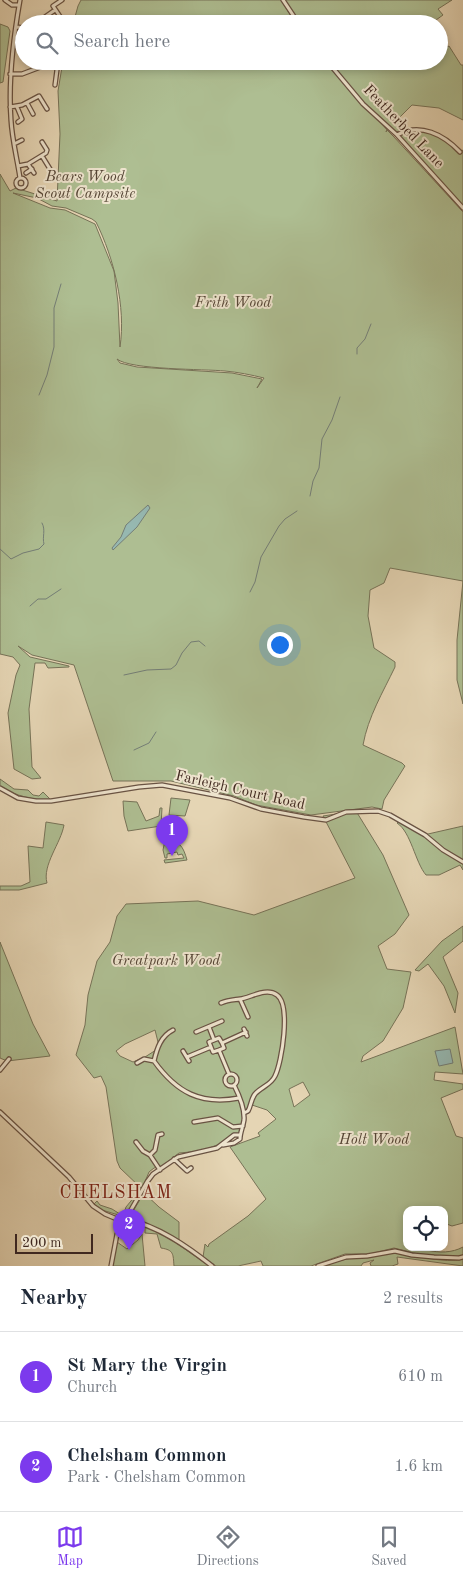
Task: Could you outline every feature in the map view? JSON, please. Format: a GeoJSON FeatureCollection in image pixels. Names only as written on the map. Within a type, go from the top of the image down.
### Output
{"type":"FeatureCollection","features":[{"type":"Feature","properties":{"kind":"street"},"geometry":{"type":"LineString","coordinates":[[5,0],[12,5],[20,5]]}},
{"type":"Feature","properties":{"kind":"street"},"geometry":{"type":"LineString","coordinates":[[19,15],[20,0]]}},
{"type":"Feature","properties":{"kind":"street"},"geometry":{"type":"LineString","coordinates":[[59,15],[53,6],[62,0]]}},
{"type":"Feature","properties":{"kind":"street"},"geometry":{"type":"LineString","coordinates":[[283,0],[293,15]]}},
{"type":"Feature","properties":{"kind":"street"},"geometry":{"type":"LineString","coordinates":[[48,15],[55,10]]}},
{"type":"Feature","properties":{"kind":"street"},"geometry":{"type":"LineString","coordinates":[[15,40],[10,74],[10,107],[20,178]]}},
{"type":"Feature","properties":{"kind":"street"},"geometry":{"type":"LineString","coordinates":[[10,74],[22,74],[32,70]]}},
{"type":"Feature","properties":{"kind":"street"},"geometry":{"type":"LineString","coordinates":[[55,85],[57,70]]}},
{"type":"Feature","properties":{"kind":"street","name":"Featherbed Lane"},"geometry":{"type":"LineString","coordinates":[[335,70],[363,104],[397,135],[463,208]]}},
{"type":"Feature","properties":{"kind":"street"},"geometry":{"type":"LineString","coordinates":[[10,107],[17,107],[39,94],[47,109]]}},
{"type":"Feature","properties":{"kind":"street"},"geometry":{"type":"LineString","coordinates":[[30,95],[28,102],[33,114]]}},
{"type":"Feature","properties":{"kind":"street"},"geometry":{"type":"LineString","coordinates":[[17,107],[22,119],[18,122]]}},
{"type":"Feature","properties":{"kind":"street"},"geometry":{"type":"LineString","coordinates":[[397,135],[411,130],[429,131],[446,139],[460,152]]}},
{"type":"Feature","properties":{"kind":"street"},"geometry":{"type":"LineString","coordinates":[[14,144],[22,140]]}},
{"type":"Feature","properties":{"kind":"street"},"geometry":{"type":"LineString","coordinates":[[18,166],[28,164],[46,153],[47,150],[42,142]]}},
{"type":"Feature","properties":{"kind":"street"},"geometry":{"type":"LineString","coordinates":[[42,156],[50,169]]}},
{"type":"Feature","properties":{"kind":"street"},"geometry":{"type":"LineString","coordinates":[[26,173],[33,171],[28,164]]}},
{"type":"Feature","properties":{"kind":"street","name":"Farleigh Court Road"},"geometry":{"type":"LineString","coordinates":[[0,788],[18,798],[51,801],[130,788],[162,785],[230,798],[261,809],[326,820],[346,812],[378,812],[390,815],[425,835],[443,850],[463,862]]}},
{"type":"Feature","properties":{"kind":"street"},"geometry":{"type":"LineString","coordinates":[[221,1002],[240,999],[256,993],[276,994],[281,1000],[284,1024],[281,1056],[276,1074],[270,1083],[256,1093],[248,1112],[244,1113]]}},
{"type":"Feature","properties":{"kind":"street"},"geometry":{"type":"LineString","coordinates":[[240,999],[248,1017]]}},
{"type":"Feature","properties":{"kind":"street"},"geometry":{"type":"LineString","coordinates":[[196,1032],[222,1021]]}},
{"type":"Feature","properties":{"kind":"street"},"geometry":{"type":"LineString","coordinates":[[209,1027],[214,1040]]}},
{"type":"Feature","properties":{"kind":"street"},"geometry":{"type":"LineString","coordinates":[[154,1061],[161,1041],[173,1030]]}},
{"type":"Feature","properties":{"kind":"street"},"geometry":{"type":"LineString","coordinates":[[222,1043],[246,1033]]}},
{"type":"Feature","properties":{"kind":"street"},"geometry":{"type":"LineString","coordinates":[[220,1038],[224,1048],[213,1052],[209,1042],[214,1040],[220,1038]]}},
{"type":"Feature","properties":{"kind":"street"},"geometry":{"type":"LineString","coordinates":[[183,1051],[188,1059],[211,1047]]}},
{"type":"Feature","properties":{"kind":"street"},"geometry":{"type":"LineString","coordinates":[[218,1050],[228,1074]]}},
{"type":"Feature","properties":{"kind":"street"},"geometry":{"type":"LineString","coordinates":[[0,1070],[9,1059]]}},
{"type":"Feature","properties":{"kind":"street"},"geometry":{"type":"LineString","coordinates":[[137,1063],[144,1059],[154,1061],[179,1087],[194,1096],[207,1100],[240,1098]]}},
{"type":"Feature","properties":{"kind":"street"},"geometry":{"type":"LineString","coordinates":[[228,1074],[225,1083],[229,1086],[234,1085]]}},
{"type":"Feature","properties":{"kind":"street"},"geometry":{"type":"LineString","coordinates":[[228,1074],[232,1074],[236,1078],[237,1081],[234,1085]]}},
{"type":"Feature","properties":{"kind":"street"},"geometry":{"type":"LineString","coordinates":[[222,1145],[240,1139],[243,1126],[244,1113],[234,1085]]}},
{"type":"Feature","properties":{"kind":"street"},"geometry":{"type":"LineString","coordinates":[[0,1112],[70,1177],[93,1206],[105,1214],[142,1223],[173,1239],[212,1266]]}},
{"type":"Feature","properties":{"kind":"street"},"geometry":{"type":"LineString","coordinates":[[194,1122],[218,1118],[233,1127],[243,1126]]}},
{"type":"Feature","properties":{"kind":"street"},"geometry":{"type":"LineString","coordinates":[[150,1155],[155,1150],[158,1134]]}},
{"type":"Feature","properties":{"kind":"street"},"geometry":{"type":"LineString","coordinates":[[111,1266],[116,1237],[153,1174],[174,1159],[217,1148],[234,1135],[240,1134]]}},
{"type":"Feature","properties":{"kind":"street"},"geometry":{"type":"LineString","coordinates":[[136,1142],[142,1151],[150,1155],[160,1170]]}},
{"type":"Feature","properties":{"kind":"street"},"geometry":{"type":"LineString","coordinates":[[174,1159],[185,1172],[191,1168]]}},
{"type":"Feature","properties":{"kind":"street"},"geometry":{"type":"LineString","coordinates":[[318,1266],[346,1257],[367,1256],[395,1251],[434,1257],[463,1257]]}},
{"type":"Feature","properties":{"kind":"green space"},"geometry":{"type":"Polygon","coordinates":[[[81,0],[281,0],[290,15],[76,15],[81,0]]]}},
{"type":"Feature","properties":{"kind":"green space"},"geometry":{"type":"Polygon","coordinates":[[[284,0],[452,0],[438,9],[443,15],[294,15],[284,0]]]}},
{"type":"Feature","properties":{"kind":"green space"},"geometry":{"type":"Polygon","coordinates":[[[0,24],[8,27],[10,31],[3,82],[0,83],[0,24]]]}},
{"type":"Feature","properties":{"kind":"green space"},"geometry":{"type":"Polygon","coordinates":[[[449,46],[461,65],[463,65],[463,120],[439,108],[412,105],[398,119],[406,129],[396,132],[363,102],[336,70],[448,70],[449,46]]]}},
{"type":"Feature","properties":{"kind":"green space"},"geometry":{"type":"Polygon","coordinates":[[[62,70],[333,70],[361,104],[376,117],[463,212],[463,581],[390,568],[384,583],[370,590],[368,616],[374,648],[395,662],[395,667],[372,715],[363,745],[405,766],[384,800],[382,809],[372,807],[311,815],[256,805],[234,796],[171,781],[113,781],[74,665],[32,655],[18,646],[30,657],[69,667],[48,668],[45,663],[35,663],[29,709],[32,767],[41,778],[32,779],[14,769],[8,713],[20,665],[13,657],[0,654],[0,174],[10,191],[16,188],[57,201],[60,134],[58,91],[62,70]],[[13,193],[50,208],[65,210],[95,224],[114,271],[96,222],[66,208],[52,206],[37,198],[13,193]],[[114,271],[120,347],[121,316],[114,271]],[[117,359],[120,363],[137,367],[232,373],[262,379],[257,388],[264,378],[225,371],[125,363],[117,359]]]}},
{"type":"Feature","properties":{"kind":"green space"},"geometry":{"type":"Polygon","coordinates":[[[420,131],[437,135],[460,152],[463,150],[463,207],[399,135],[420,131]]]}},
{"type":"Feature","properties":{"kind":"green space"},"geometry":{"type":"Polygon","coordinates":[[[463,581],[463,704],[457,680],[457,640],[463,581]]]}},
{"type":"Feature","properties":{"kind":"green space"},"geometry":{"type":"Polygon","coordinates":[[[0,779],[14,789],[28,790],[33,795],[39,796],[43,792],[51,800],[25,797],[12,793],[0,787],[0,779]]]}},
{"type":"Feature","properties":{"kind":"green space"},"geometry":{"type":"Polygon","coordinates":[[[171,798],[190,800],[185,816],[169,815],[171,798]]]}},
{"type":"Feature","properties":{"kind":"green space"},"geometry":{"type":"Polygon","coordinates":[[[123,801],[137,802],[146,821],[159,816],[160,808],[162,808],[161,826],[128,831],[123,801]]]}},
{"type":"Feature","properties":{"kind":"green space"},"geometry":{"type":"Polygon","coordinates":[[[356,811],[383,855],[409,915],[395,934],[378,946],[387,969],[411,972],[403,1008],[383,1041],[363,1056],[361,1062],[455,1027],[463,1074],[435,1072],[434,1080],[463,1084],[463,1089],[441,1098],[456,1136],[463,1138],[463,1223],[452,1226],[448,1224],[448,1206],[403,1206],[403,1250],[394,1248],[370,1254],[345,1254],[311,1266],[263,1266],[261,1261],[238,1266],[216,1266],[203,1257],[205,1244],[208,1247],[209,1244],[248,1216],[266,1199],[230,1147],[260,1136],[258,1133],[276,1119],[267,1110],[252,1105],[249,1113],[245,1114],[245,1125],[242,1134],[233,1133],[220,1144],[201,1151],[179,1153],[162,1166],[154,1168],[149,1172],[142,1189],[120,1168],[117,1161],[106,1087],[101,1076],[94,1078],[76,1055],[85,1025],[88,995],[97,961],[110,942],[117,916],[126,904],[198,901],[254,915],[355,878],[323,816],[356,811]],[[155,1030],[125,1044],[116,1051],[120,1056],[133,1062],[156,1050],[158,1042],[155,1030]],[[303,1082],[289,1089],[294,1107],[310,1095],[303,1082]]]}},
{"type":"Feature","properties":{"kind":"green space"},"geometry":{"type":"Polygon","coordinates":[[[400,820],[428,834],[463,826],[463,870],[460,865],[439,875],[426,875],[406,833],[397,823],[400,820]]]}},
{"type":"Feature","properties":{"kind":"green space"},"geometry":{"type":"Polygon","coordinates":[[[46,822],[64,825],[49,861],[46,876],[47,883],[19,890],[0,890],[0,886],[21,886],[30,882],[28,846],[43,848],[46,822]]]}},
{"type":"Feature","properties":{"kind":"green space"},"geometry":{"type":"Polygon","coordinates":[[[165,840],[180,845],[187,860],[165,863],[164,860],[184,858],[182,854],[178,855],[177,852],[167,854],[167,858],[165,858],[163,850],[165,840]]]}},
{"type":"Feature","properties":{"kind":"green space"},"geometry":{"type":"Polygon","coordinates":[[[463,926],[463,941],[443,957],[458,993],[455,1013],[444,986],[428,964],[419,971],[415,970],[442,941],[463,926]]]}},
{"type":"Feature","properties":{"kind":"green space"},"geometry":{"type":"Polygon","coordinates":[[[0,942],[33,1024],[50,1056],[7,1061],[0,1058],[0,942]]]}},
{"type":"Feature","properties":{"kind":"green space"},"geometry":{"type":"Polygon","coordinates":[[[140,1190],[125,1217],[102,1210],[94,1204],[97,1201],[100,1205],[112,1209],[123,1216],[126,1207],[140,1190]]]}},
{"type":"Feature","properties":{"kind":"green space"},"geometry":{"type":"Polygon","coordinates":[[[144,1193],[179,1222],[179,1241],[145,1222],[129,1218],[144,1193]]]}},
{"type":"Feature","properties":{"kind":"green space"},"geometry":{"type":"Polygon","coordinates":[[[145,1226],[172,1240],[209,1266],[174,1266],[171,1251],[161,1248],[157,1234],[145,1233],[145,1226]]]}},
{"type":"Feature","properties":{"kind":"green space"},"geometry":{"type":"Polygon","coordinates":[[[142,1234],[145,1266],[112,1266],[117,1242],[127,1249],[142,1234]]]}},
{"type":"Feature","properties":{"kind":"green space"},"geometry":{"type":"Polygon","coordinates":[[[463,1247],[463,1255],[456,1257],[418,1254],[406,1251],[441,1252],[463,1247]]]}},
{"type":"Feature","properties":{"kind":"green space"},"geometry":{"type":"Polygon","coordinates":[[[395,1252],[439,1260],[463,1259],[463,1266],[397,1257],[398,1264],[392,1266],[371,1266],[370,1263],[374,1260],[363,1263],[361,1266],[322,1266],[346,1259],[395,1252]]]}},
{"type":"Feature","properties":{"kind":"water"},"geometry":{"type":"Polygon","coordinates":[[[148,505],[150,508],[137,527],[113,550],[112,548],[121,537],[126,525],[148,505]]]}},
{"type":"Feature","properties":{"kind":"water"},"geometry":{"type":"Polygon","coordinates":[[[450,1049],[453,1063],[439,1066],[435,1051],[450,1049]]]}},
{"type":"Feature","properties":{"kind":"waterway"},"geometry":{"type":"LineString","coordinates":[[39,395],[47,375],[54,347],[54,308],[61,284]]}},
{"type":"Feature","properties":{"kind":"waterway"},"geometry":{"type":"LineString","coordinates":[[357,354],[357,348],[365,339],[371,324]]}},
{"type":"Feature","properties":{"kind":"waterway"},"geometry":{"type":"LineString","coordinates":[[310,496],[313,481],[319,468],[322,439],[332,420],[340,397]]}},
{"type":"Feature","properties":{"kind":"waterway"},"geometry":{"type":"LineString","coordinates":[[250,592],[255,582],[261,557],[279,526],[285,519],[297,511]]}},
{"type":"Feature","properties":{"kind":"waterway"},"geometry":{"type":"LineString","coordinates":[[0,549],[11,559],[23,553],[39,549],[44,544],[44,528],[42,523]]}},
{"type":"Feature","properties":{"kind":"waterway"},"geometry":{"type":"LineString","coordinates":[[30,606],[38,599],[46,599],[61,589]]}},
{"type":"Feature","properties":{"kind":"waterway"},"geometry":{"type":"LineString","coordinates":[[124,675],[147,670],[171,669],[176,665],[182,653],[191,642],[199,641],[205,646]]}},
{"type":"Feature","properties":{"kind":"waterway"},"geometry":{"type":"LineString","coordinates":[[134,750],[149,743],[156,732]]}},
{"type":"Feature","properties":{"kind":"place","name":"St Mary the Virgin"},"geometry":{"type":"Point","coordinates":[172,856]}},
{"type":"Feature","properties":{"kind":"place","name":"Chelsham Common"},"geometry":{"type":"Point","coordinates":[129,1250]}},
{"type":"Feature","properties":{"kind":"district","name":"CHELSHAM"},"geometry":{"type":"Point","coordinates":[116,1193]}},
{"type":"Feature","properties":{"kind":"park label","name":"Bears Wood Scout Campsite"},"geometry":{"type":"Point","coordinates":[85,186]}},
{"type":"Feature","properties":{"kind":"park label","name":"Frith Wood"},"geometry":{"type":"Point","coordinates":[233,303]}},
{"type":"Feature","properties":{"kind":"park label","name":"Greatpark Wood"},"geometry":{"type":"Point","coordinates":[166,961]}},
{"type":"Feature","properties":{"kind":"park label","name":"Holt Wood"},"geometry":{"type":"Point","coordinates":[374,1140]}}]}
